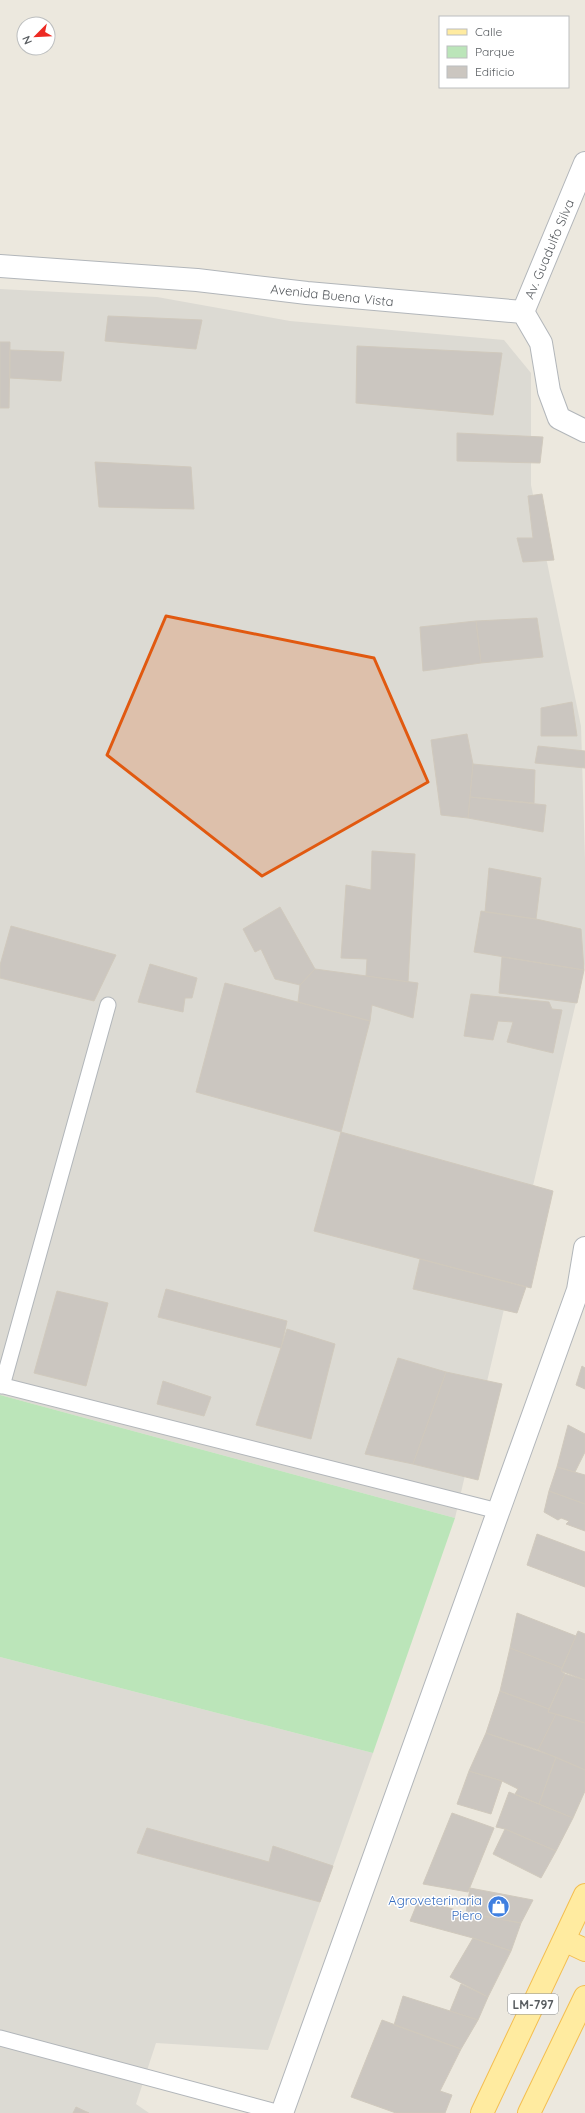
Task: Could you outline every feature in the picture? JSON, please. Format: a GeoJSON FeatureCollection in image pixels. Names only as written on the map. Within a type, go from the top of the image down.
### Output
{"type":"FeatureCollection","features":[{"type":"Feature","properties":{"kind":"main road","name":"LM-797"},"geometry":{"type":"LineString","coordinates":[[482,2113],[585,1895]]}},
{"type":"Feature","properties":{"kind":"main road"},"geometry":{"type":"LineString","coordinates":[[564,1940],[585,1950]]}},
{"type":"Feature","properties":{"kind":"main road","name":"LM-797"},"geometry":{"type":"LineString","coordinates":[[529,2113],[585,1997]]}},
{"type":"Feature","properties":{"kind":"street","name":"Av. Guadulfo Silva"},"geometry":{"type":"LineString","coordinates":[[523,312],[585,163]]}},
{"type":"Feature","properties":{"kind":"street","name":"Avenida Buena Vista"},"geometry":{"type":"LineString","coordinates":[[0,266],[197,280],[307,293],[523,312]]}},
{"type":"Feature","properties":{"kind":"street"},"geometry":{"type":"LineString","coordinates":[[523,312],[541,343],[548,391],[559,418],[585,430]]}},
{"type":"Feature","properties":{"kind":"street"},"geometry":{"type":"LineString","coordinates":[[281,2113],[578,1290],[585,1248]]}},
{"type":"Feature","properties":{"kind":"lane"},"geometry":{"type":"LineString","coordinates":[[108,1005],[1,1386],[498,1511]]}},
{"type":"Feature","properties":{"kind":"lane"},"geometry":{"type":"LineString","coordinates":[[0,2038],[281,2113]]}},
{"type":"Feature","properties":{"kind":"highlighted area"},"geometry":{"type":"Polygon","coordinates":[[[166,616],[374,658],[428,782],[262,876],[107,755],[166,616]]]}},
{"type":"Feature","properties":{"kind":"shaded area"},"geometry":{"type":"Polygon","coordinates":[[[0,289],[157,297],[290,321],[504,340],[531,373],[531,485],[581,726],[585,859],[585,964],[455,1518],[0,1395],[0,289]]]}},
{"type":"Feature","properties":{"kind":"shaded area"},"geometry":{"type":"Polygon","coordinates":[[[0,1657],[373,1753],[268,2050],[156,2043],[136,2104],[149,2113],[0,2113],[0,1657]]]}},
{"type":"Feature","properties":{"kind":"green space"},"geometry":{"type":"Polygon","coordinates":[[[0,1395],[455,1518],[373,1753],[0,1657],[0,1395]]]}},
{"type":"Feature","properties":{"kind":"building"},"geometry":{"type":"Polygon","coordinates":[[[108,316],[202,320],[196,349],[105,341],[108,316]]]}},
{"type":"Feature","properties":{"kind":"building"},"geometry":{"type":"Polygon","coordinates":[[[0,342],[10,342],[9,408],[0,408],[0,342]]]}},
{"type":"Feature","properties":{"kind":"building"},"geometry":{"type":"Polygon","coordinates":[[[357,346],[502,353],[493,415],[356,403],[357,346]]]}},
{"type":"Feature","properties":{"kind":"building"},"geometry":{"type":"Polygon","coordinates":[[[10,350],[64,352],[61,381],[10,378],[10,350]]]}},
{"type":"Feature","properties":{"kind":"building"},"geometry":{"type":"Polygon","coordinates":[[[457,433],[543,437],[540,463],[457,461],[457,433]]]}},
{"type":"Feature","properties":{"kind":"building"},"geometry":{"type":"Polygon","coordinates":[[[95,462],[191,467],[194,509],[99,507],[95,462]]]}},
{"type":"Feature","properties":{"kind":"building"},"geometry":{"type":"Polygon","coordinates":[[[542,494],[554,560],[523,562],[517,538],[533,538],[528,496],[542,494]]]}},
{"type":"Feature","properties":{"kind":"building"},"geometry":{"type":"Polygon","coordinates":[[[537,618],[543,657],[481,663],[476,621],[537,618]]]}},
{"type":"Feature","properties":{"kind":"building"},"geometry":{"type":"Polygon","coordinates":[[[476,621],[481,663],[423,671],[420,627],[476,621]]]}},
{"type":"Feature","properties":{"kind":"building"},"geometry":{"type":"Polygon","coordinates":[[[572,702],[577,736],[541,736],[541,708],[572,702]]]}},
{"type":"Feature","properties":{"kind":"building"},"geometry":{"type":"Polygon","coordinates":[[[467,734],[473,764],[468,818],[441,815],[431,740],[467,734]]]}},
{"type":"Feature","properties":{"kind":"building"},"geometry":{"type":"Polygon","coordinates":[[[538,746],[585,751],[585,768],[535,763],[538,746]]]}},
{"type":"Feature","properties":{"kind":"building"},"geometry":{"type":"Polygon","coordinates":[[[473,764],[535,770],[534,803],[470,797],[473,764]]]}},
{"type":"Feature","properties":{"kind":"building"},"geometry":{"type":"Polygon","coordinates":[[[470,797],[546,805],[543,832],[468,818],[470,797]]]}},
{"type":"Feature","properties":{"kind":"building"},"geometry":{"type":"Polygon","coordinates":[[[372,851],[415,854],[408,982],[366,976],[367,959],[341,958],[346,885],[371,890],[372,851]]]}},
{"type":"Feature","properties":{"kind":"building"},"geometry":{"type":"Polygon","coordinates":[[[489,868],[541,878],[536,919],[485,912],[489,868]]]}},
{"type":"Feature","properties":{"kind":"building"},"geometry":{"type":"Polygon","coordinates":[[[280,907],[315,969],[300,985],[275,979],[261,949],[255,952],[243,929],[280,907]]]}},
{"type":"Feature","properties":{"kind":"building"},"geometry":{"type":"Polygon","coordinates":[[[481,911],[536,919],[581,929],[584,970],[474,952],[481,911]]]}},
{"type":"Feature","properties":{"kind":"building"},"geometry":{"type":"Polygon","coordinates":[[[11,926],[116,955],[94,1001],[0,978],[0,965],[11,926]]]}},
{"type":"Feature","properties":{"kind":"building"},"geometry":{"type":"Polygon","coordinates":[[[502,957],[584,970],[577,1003],[499,993],[502,957]]]}},
{"type":"Feature","properties":{"kind":"building"},"geometry":{"type":"Polygon","coordinates":[[[150,964],[197,978],[192,998],[185,998],[183,1012],[138,1002],[150,964]]]}},
{"type":"Feature","properties":{"kind":"building"},"geometry":{"type":"Polygon","coordinates":[[[315,969],[418,983],[413,1018],[372,1005],[370,1021],[298,1002],[300,985],[315,969]]]}},
{"type":"Feature","properties":{"kind":"building"},"geometry":{"type":"Polygon","coordinates":[[[225,983],[370,1021],[341,1132],[196,1092],[225,983]]]}},
{"type":"Feature","properties":{"kind":"building"},"geometry":{"type":"Polygon","coordinates":[[[471,994],[549,1002],[552,1009],[562,1010],[553,1053],[507,1042],[513,1022],[498,1021],[493,1040],[464,1036],[471,994]]]}},
{"type":"Feature","properties":{"kind":"building"},"geometry":{"type":"Polygon","coordinates":[[[341,1132],[553,1191],[531,1288],[314,1231],[341,1132]]]}},
{"type":"Feature","properties":{"kind":"building"},"geometry":{"type":"Polygon","coordinates":[[[420,1259],[526,1287],[517,1313],[413,1289],[420,1259]]]}},
{"type":"Feature","properties":{"kind":"building"},"geometry":{"type":"Polygon","coordinates":[[[166,1289],[287,1321],[281,1348],[158,1317],[166,1289]]]}},
{"type":"Feature","properties":{"kind":"building"},"geometry":{"type":"Polygon","coordinates":[[[57,1291],[108,1303],[86,1386],[34,1373],[57,1291]]]}},
{"type":"Feature","properties":{"kind":"building"},"geometry":{"type":"Polygon","coordinates":[[[287,1329],[335,1344],[311,1439],[256,1425],[287,1329]]]}},
{"type":"Feature","properties":{"kind":"building"},"geometry":{"type":"Polygon","coordinates":[[[398,1358],[446,1372],[413,1464],[365,1454],[398,1358]]]}},
{"type":"Feature","properties":{"kind":"building"},"geometry":{"type":"Polygon","coordinates":[[[582,1366],[585,1368],[585,1389],[576,1385],[582,1366]]]}},
{"type":"Feature","properties":{"kind":"building"},"geometry":{"type":"Polygon","coordinates":[[[446,1372],[502,1384],[478,1480],[413,1464],[446,1372]]]}},
{"type":"Feature","properties":{"kind":"building"},"geometry":{"type":"Polygon","coordinates":[[[163,1381],[211,1397],[204,1416],[157,1404],[163,1381]]]}},
{"type":"Feature","properties":{"kind":"building"},"geometry":{"type":"Polygon","coordinates":[[[568,1425],[585,1434],[585,1452],[575,1472],[557,1467],[568,1425]]]}},
{"type":"Feature","properties":{"kind":"building"},"geometry":{"type":"Polygon","coordinates":[[[557,1467],[585,1475],[585,1504],[549,1491],[557,1467]]]}},
{"type":"Feature","properties":{"kind":"building"},"geometry":{"type":"Polygon","coordinates":[[[549,1491],[585,1504],[585,1531],[566,1524],[569,1521],[561,1518],[558,1520],[544,1512],[549,1491]]]}},
{"type":"Feature","properties":{"kind":"building"},"geometry":{"type":"Polygon","coordinates":[[[537,1534],[585,1552],[585,1587],[527,1565],[537,1534]]]}},
{"type":"Feature","properties":{"kind":"building"},"geometry":{"type":"Polygon","coordinates":[[[517,1613],[576,1636],[562,1668],[510,1648],[517,1613]]]}},
{"type":"Feature","properties":{"kind":"building"},"geometry":{"type":"Polygon","coordinates":[[[578,1631],[585,1634],[585,1680],[561,1671],[578,1631]]]}},
{"type":"Feature","properties":{"kind":"building"},"geometry":{"type":"Polygon","coordinates":[[[510,1648],[562,1668],[561,1671],[565,1674],[549,1709],[500,1691],[510,1648]]]}},
{"type":"Feature","properties":{"kind":"building"},"geometry":{"type":"Polygon","coordinates":[[[565,1674],[585,1680],[585,1723],[548,1712],[565,1674]]]}},
{"type":"Feature","properties":{"kind":"building"},"geometry":{"type":"Polygon","coordinates":[[[500,1691],[549,1709],[548,1712],[556,1714],[538,1750],[486,1733],[500,1691]]]}},
{"type":"Feature","properties":{"kind":"building"},"geometry":{"type":"Polygon","coordinates":[[[556,1714],[585,1723],[585,1770],[538,1750],[556,1714]]]}},
{"type":"Feature","properties":{"kind":"building"},"geometry":{"type":"Polygon","coordinates":[[[486,1733],[556,1757],[539,1804],[515,1794],[518,1789],[502,1781],[469,1771],[486,1733]]]}},
{"type":"Feature","properties":{"kind":"building"},"geometry":{"type":"Polygon","coordinates":[[[556,1757],[585,1770],[585,1791],[573,1818],[539,1804],[556,1757]]]}},
{"type":"Feature","properties":{"kind":"building"},"geometry":{"type":"Polygon","coordinates":[[[469,1771],[502,1781],[491,1814],[457,1804],[469,1771]]]}},
{"type":"Feature","properties":{"kind":"building"},"geometry":{"type":"Polygon","coordinates":[[[509,1792],[573,1818],[556,1851],[505,1829],[496,1827],[509,1792]]]}},
{"type":"Feature","properties":{"kind":"building"},"geometry":{"type":"Polygon","coordinates":[[[452,1813],[494,1828],[468,1892],[423,1884],[452,1813]]]}},
{"type":"Feature","properties":{"kind":"building"},"geometry":{"type":"Polygon","coordinates":[[[147,1828],[269,1862],[273,1846],[333,1866],[320,1902],[137,1853],[147,1828]]]}},
{"type":"Feature","properties":{"kind":"building"},"geometry":{"type":"Polygon","coordinates":[[[505,1829],[556,1851],[541,1878],[493,1854],[505,1829]]]}},
{"type":"Feature","properties":{"kind":"building","name":"Agroveterinaria Piero"},"geometry":{"type":"Polygon","coordinates":[[[470,1888],[533,1900],[521,1923],[466,1913],[470,1888]]]}},
{"type":"Feature","properties":{"kind":"building"},"geometry":{"type":"Polygon","coordinates":[[[419,1899],[466,1913],[521,1923],[511,1951],[473,1938],[410,1921],[419,1899]]]}},
{"type":"Feature","properties":{"kind":"building"},"geometry":{"type":"Polygon","coordinates":[[[473,1938],[511,1951],[488,1997],[450,1977],[473,1938]]]}},
{"type":"Feature","properties":{"kind":"building"},"geometry":{"type":"Polygon","coordinates":[[[461,1984],[488,1997],[478,2020],[450,2011],[461,1984]]]}},
{"type":"Feature","properties":{"kind":"building"},"geometry":{"type":"Polygon","coordinates":[[[403,1996],[478,2020],[461,2049],[394,2025],[403,1996]]]}},
{"type":"Feature","properties":{"kind":"building"},"geometry":{"type":"Polygon","coordinates":[[[382,2020],[461,2049],[440,2091],[452,2095],[445,2113],[396,2113],[351,2097],[382,2020]]]}},
{"type":"Feature","properties":{"kind":"building"},"geometry":{"type":"Polygon","coordinates":[[[76,2107],[89,2113],[73,2113],[76,2107]]]}},
{"type":"Feature","properties":{"kind":"place","name":"Agroveterinaria Piero"},"geometry":{"type":"Point","coordinates":[498,1907]}}]}
